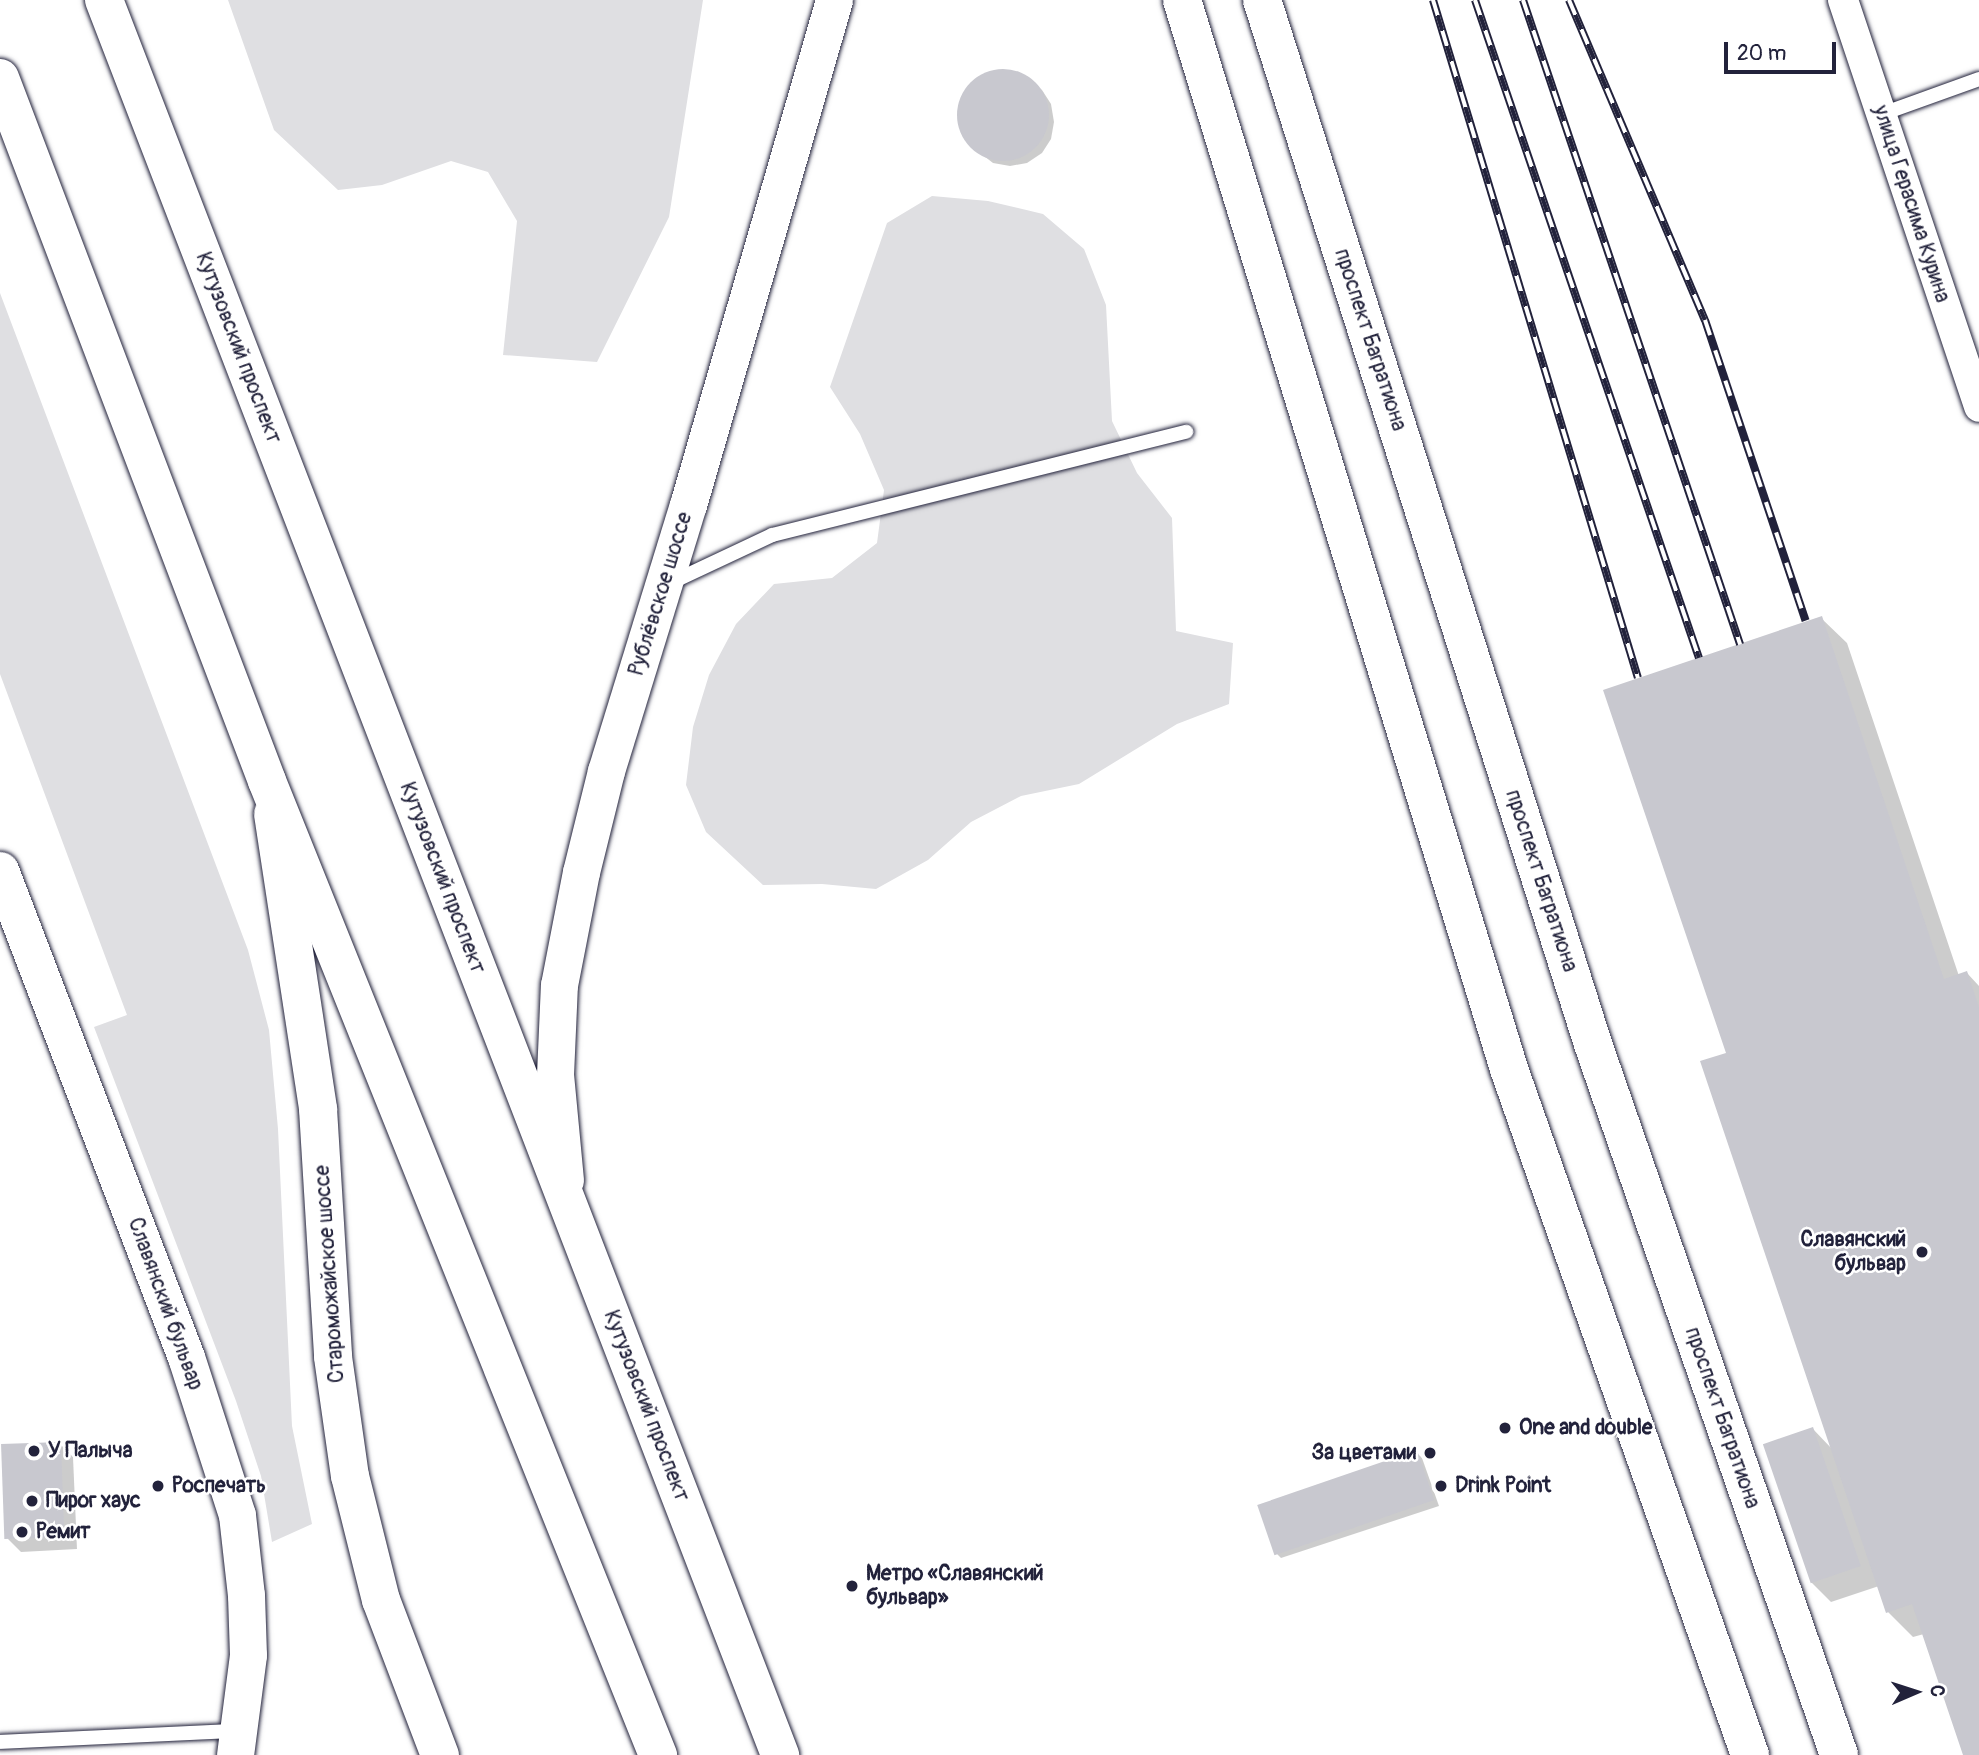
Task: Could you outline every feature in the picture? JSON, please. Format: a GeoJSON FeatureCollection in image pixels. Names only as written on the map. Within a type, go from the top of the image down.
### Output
{"type":"FeatureCollection","features":[{"type":"Feature","properties":{"kind":"main road","name":"Кутузовский проспект"},"geometry":{"type":"LineString","coordinates":[[104,0],[780,1755]]}},
{"type":"Feature","properties":{"kind":"main road"},"geometry":{"type":"LineString","coordinates":[[1182,0],[1509,1069],[1750,1755]]}},
{"type":"Feature","properties":{"kind":"main road","name":"проспект Багратиона"},"geometry":{"type":"LineString","coordinates":[[1262,0],[1593,1044],[1839,1755]]}},
{"type":"Feature","properties":{"kind":"main road"},"geometry":{"type":"LineString","coordinates":[[0,78],[267,781],[658,1755]]}},
{"type":"Feature","properties":{"kind":"main road","name":"Староможайское шоссе"},"geometry":{"type":"LineString","coordinates":[[267,781],[318,1109],[333,1357],[350,1476],[381,1600],[440,1755]]}},
{"type":"Feature","properties":{"kind":"street","name":"Рублёвское шоссе"},"geometry":{"type":"LineString","coordinates":[[566,1199],[555,1075],[559,985],[581,872],[606,771],[663,586],[834,0]]}},
{"type":"Feature","properties":{"kind":"street","name":"улица Герасима Курина"},"geometry":{"type":"LineString","coordinates":[[1843,0],[1979,407]]}},
{"type":"Feature","properties":{"kind":"street","name":"Славянский бульвар"},"geometry":{"type":"LineString","coordinates":[[0,870],[187,1357],[234,1503],[246,1595],[247,1643],[237,1743]]}},
{"type":"Feature","properties":{"kind":"lane"},"geometry":{"type":"LineString","coordinates":[[1882,114],[1979,79]]}},
{"type":"Feature","properties":{"kind":"lane"},"geometry":{"type":"LineString","coordinates":[[663,586],[772,535],[1186,432]]}},
{"type":"Feature","properties":{"kind":"lane"},"geometry":{"type":"LineString","coordinates":[[0,1742],[237,1743]]}},
{"type":"Feature","properties":{"kind":"shaded area"},"geometry":{"type":"Polygon","coordinates":[[[228,0],[703,0],[669,217],[597,362],[503,355],[517,221],[488,172],[451,161],[382,185],[338,190],[274,130],[228,0]]]}},
{"type":"Feature","properties":{"kind":"shaded area"},"geometry":{"type":"Polygon","coordinates":[[[932,196],[988,201],[1043,214],[1084,249],[1106,305],[1112,421],[1137,473],[1172,518],[1176,631],[1233,643],[1229,704],[1177,724],[1079,784],[1021,796],[971,822],[928,860],[876,889],[822,884],[763,885],[706,832],[686,785],[693,727],[709,675],[736,624],[774,584],[832,578],[877,543],[884,490],[860,434],[830,387],[887,223],[932,196]]]}},
{"type":"Feature","properties":{"kind":"shaded area"},"geometry":{"type":"Polygon","coordinates":[[[0,293],[248,950],[269,1030],[278,1129],[292,1426],[312,1524],[272,1542],[261,1476],[236,1401],[94,1027],[127,1015],[0,674],[0,293]]]}},
{"type":"Feature","properties":{"kind":"building"},"geometry":{"type":"Polygon","coordinates":[[[1003,69],[1021,73],[1035,83],[1045,97],[1049,115],[1045,133],[1035,147],[1021,157],[1003,161],[985,157],[971,147],[961,133],[957,115],[961,97],[971,83],[985,73],[1003,69]]]}},
{"type":"Feature","properties":{"kind":"building"},"geometry":{"type":"Polygon","coordinates":[[[1822,616],[1944,979],[1967,971],[1979,1007],[1979,1755],[1963,1755],[1912,1604],[1886,1613],[1700,1061],[1726,1053],[1603,690],[1822,616]]]}},
{"type":"Feature","properties":{"kind":"building"},"geometry":{"type":"Polygon","coordinates":[[[1813,1427],[1861,1566],[1811,1583],[1763,1444],[1813,1427]]]}},
{"type":"Feature","properties":{"kind":"building"},"geometry":{"type":"Polygon","coordinates":[[[61,1442],[64,1537],[4,1539],[1,1444],[61,1442]]]}},
{"type":"Feature","properties":{"kind":"building"},"geometry":{"type":"Polygon","coordinates":[[[1417,1450],[1434,1500],[1274,1555],[1257,1505],[1417,1450]]]}},
{"type":"Feature","properties":{"kind":"railway"},"geometry":{"type":"LineString","coordinates":[[1433,0],[1638,678]]}},
{"type":"Feature","properties":{"kind":"railway"},"geometry":{"type":"LineString","coordinates":[[1475,0],[1699,658]]}},
{"type":"Feature","properties":{"kind":"railway"},"geometry":{"type":"LineString","coordinates":[[1523,0],[1740,644]]}},
{"type":"Feature","properties":{"kind":"railway"},"geometry":{"type":"LineString","coordinates":[[1569,0],[1705,320],[1806,621]]}},
{"type":"Feature","properties":{"kind":"place","name":"Славянский бульвар"},"geometry":{"type":"Point","coordinates":[1922,1252]}},
{"type":"Feature","properties":{"kind":"place","name":"One and double"},"geometry":{"type":"Point","coordinates":[1505,1428]}},
{"type":"Feature","properties":{"kind":"place","name":"У Палыча"},"geometry":{"type":"Point","coordinates":[34,1451]}},
{"type":"Feature","properties":{"kind":"place","name":"За цветами"},"geometry":{"type":"Point","coordinates":[1430,1453]}},
{"type":"Feature","properties":{"kind":"place","name":"Роспечать"},"geometry":{"type":"Point","coordinates":[158,1486]}},
{"type":"Feature","properties":{"kind":"place","name":"Drink Point"},"geometry":{"type":"Point","coordinates":[1441,1486]}},
{"type":"Feature","properties":{"kind":"place","name":"Пирог хаус"},"geometry":{"type":"Point","coordinates":[32,1501]}},
{"type":"Feature","properties":{"kind":"place","name":"Ремит"},"geometry":{"type":"Point","coordinates":[22,1532]}},
{"type":"Feature","properties":{"kind":"place","name":"Метро «Славянский бульвар»"},"geometry":{"type":"Point","coordinates":[852,1586]}}]}
